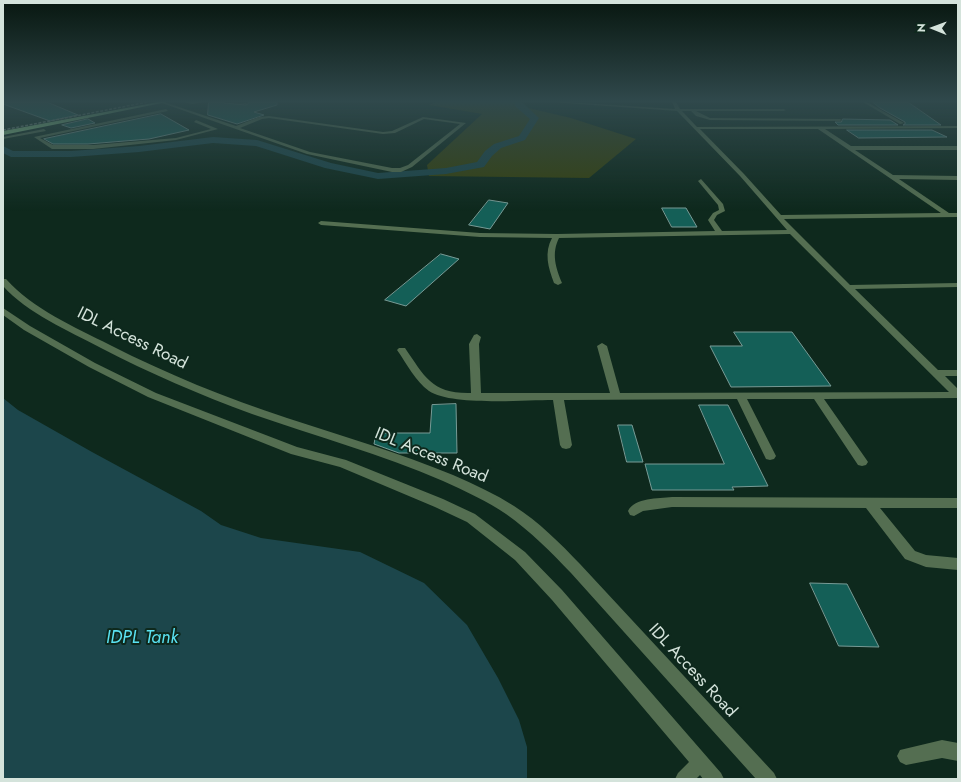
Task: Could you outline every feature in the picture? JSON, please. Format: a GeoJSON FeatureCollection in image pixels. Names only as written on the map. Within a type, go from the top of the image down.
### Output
{"type":"FeatureCollection","features":[{"type":"Feature","properties":{"kind":"street"},"geometry":{"type":"LineString","coordinates":[[40,138],[52,147],[92,147],[178,138]]}},
{"type":"Feature","properties":{"kind":"street"},"geometry":{"type":"LineString","coordinates":[[265,138],[309,152],[392,170],[401,170],[410,166],[445,138]]}},
{"type":"Feature","properties":{"kind":"street"},"geometry":{"type":"LineString","coordinates":[[707,138],[742,175],[792,232],[850,287],[958,395]]}},
{"type":"Feature","properties":{"kind":"street"},"geometry":{"type":"LineString","coordinates":[[836,138],[948,215]]}},
{"type":"Feature","properties":{"kind":"street"},"geometry":{"type":"LineString","coordinates":[[850,148],[958,148]]}},
{"type":"Feature","properties":{"kind":"street"},"geometry":{"type":"LineString","coordinates":[[892,177],[958,178]]}},
{"type":"Feature","properties":{"kind":"street"},"geometry":{"type":"LineString","coordinates":[[701,181],[720,205],[722,211],[715,214],[711,220],[720,233]]}},
{"type":"Feature","properties":{"kind":"street"},"geometry":{"type":"LineString","coordinates":[[779,217],[958,215]]}},
{"type":"Feature","properties":{"kind":"street"},"geometry":{"type":"LineString","coordinates":[[321,223],[480,235],[557,236],[792,232]]}},
{"type":"Feature","properties":{"kind":"street"},"geometry":{"type":"LineString","coordinates":[[557,236],[552,243],[550,253],[558,283]]}},
{"type":"Feature","properties":{"kind":"street","name":"IDL Access Road"},"geometry":{"type":"LineString","coordinates":[[3,281],[14,293],[46,314],[112,350],[175,381],[253,410],[428,469],[494,500],[544,537],[768,779]]}},
{"type":"Feature","properties":{"kind":"street"},"geometry":{"type":"LineString","coordinates":[[850,287],[958,285]]}},
{"type":"Feature","properties":{"kind":"street"},"geometry":{"type":"LineString","coordinates":[[3,311],[27,328],[92,365],[152,394],[295,451],[342,463],[439,503],[471,518],[520,556],[557,595],[714,779]]}},
{"type":"Feature","properties":{"kind":"street"},"geometry":{"type":"LineString","coordinates":[[476,337],[474,344],[476,397]]}},
{"type":"Feature","properties":{"kind":"street"},"geometry":{"type":"LineString","coordinates":[[602,346],[616,397]]}},
{"type":"Feature","properties":{"kind":"street"},"geometry":{"type":"LineString","coordinates":[[402,350],[417,372],[431,388],[445,394],[476,397],[958,395]]}},
{"type":"Feature","properties":{"kind":"street"},"geometry":{"type":"LineString","coordinates":[[936,373],[958,373]]}},
{"type":"Feature","properties":{"kind":"street"},"geometry":{"type":"LineString","coordinates":[[740,396],[770,456]]}},
{"type":"Feature","properties":{"kind":"street"},"geometry":{"type":"LineString","coordinates":[[817,396],[862,462]]}},
{"type":"Feature","properties":{"kind":"street"},"geometry":{"type":"LineString","coordinates":[[558,397],[566,445]]}},
{"type":"Feature","properties":{"kind":"street"},"geometry":{"type":"LineString","coordinates":[[634,511],[640,506],[672,502],[958,503]]}},
{"type":"Feature","properties":{"kind":"street"},"geometry":{"type":"LineString","coordinates":[[869,503],[910,555],[926,561],[958,564]]}},
{"type":"Feature","properties":{"kind":"street"},"geometry":{"type":"LineString","coordinates":[[906,756],[942,749],[958,752]]}},
{"type":"Feature","properties":{"kind":"street"},"geometry":{"type":"LineString","coordinates":[[684,779],[700,763]]}},
{"type":"Feature","properties":{"kind":"green space"},"geometry":{"type":"Polygon","coordinates":[[[456,138],[636,139],[589,178],[429,176],[427,165],[456,138]]]}},
{"type":"Feature","properties":{"kind":"water","name":"IDPL Tank"},"geometry":{"type":"Polygon","coordinates":[[[3,398],[18,410],[201,511],[221,525],[261,538],[360,552],[424,583],[467,625],[498,678],[519,720],[527,747],[527,779],[3,779],[3,398]]]}},
{"type":"Feature","properties":{"kind":"building"},"geometry":{"type":"Polygon","coordinates":[[[151,138],[88,144],[53,144],[44,139],[151,138]]]}},
{"type":"Feature","properties":{"kind":"building"},"geometry":{"type":"Polygon","coordinates":[[[489,200],[508,203],[490,229],[469,225],[489,200]]]}},
{"type":"Feature","properties":{"kind":"building"},"geometry":{"type":"Polygon","coordinates":[[[662,208],[686,208],[697,227],[672,227],[662,208]]]}},
{"type":"Feature","properties":{"kind":"building"},"geometry":{"type":"Polygon","coordinates":[[[441,254],[459,259],[406,306],[385,300],[441,254]]]}},
{"type":"Feature","properties":{"kind":"building"},"geometry":{"type":"Polygon","coordinates":[[[734,332],[792,332],[831,386],[731,387],[710,346],[742,346],[734,332]]]}},
{"type":"Feature","properties":{"kind":"building"},"geometry":{"type":"Polygon","coordinates":[[[456,404],[457,453],[399,453],[374,444],[376,433],[430,433],[432,405],[456,404]]]}},
{"type":"Feature","properties":{"kind":"building"},"geometry":{"type":"Polygon","coordinates":[[[699,405],[728,405],[768,486],[732,487],[734,490],[652,490],[645,464],[724,464],[699,405]]]}},
{"type":"Feature","properties":{"kind":"building"},"geometry":{"type":"Polygon","coordinates":[[[618,425],[632,425],[643,462],[627,462],[618,425]]]}},
{"type":"Feature","properties":{"kind":"building"},"geometry":{"type":"Polygon","coordinates":[[[810,583],[847,584],[879,647],[839,646],[810,583]]]}},
{"type":"Feature","properties":{"kind":"waterway"},"geometry":{"type":"LineString","coordinates":[[3,149],[11,154],[71,154],[139,149],[213,140],[257,143],[329,166],[378,176],[446,171],[480,165],[493,149],[520,138]]}}]}
